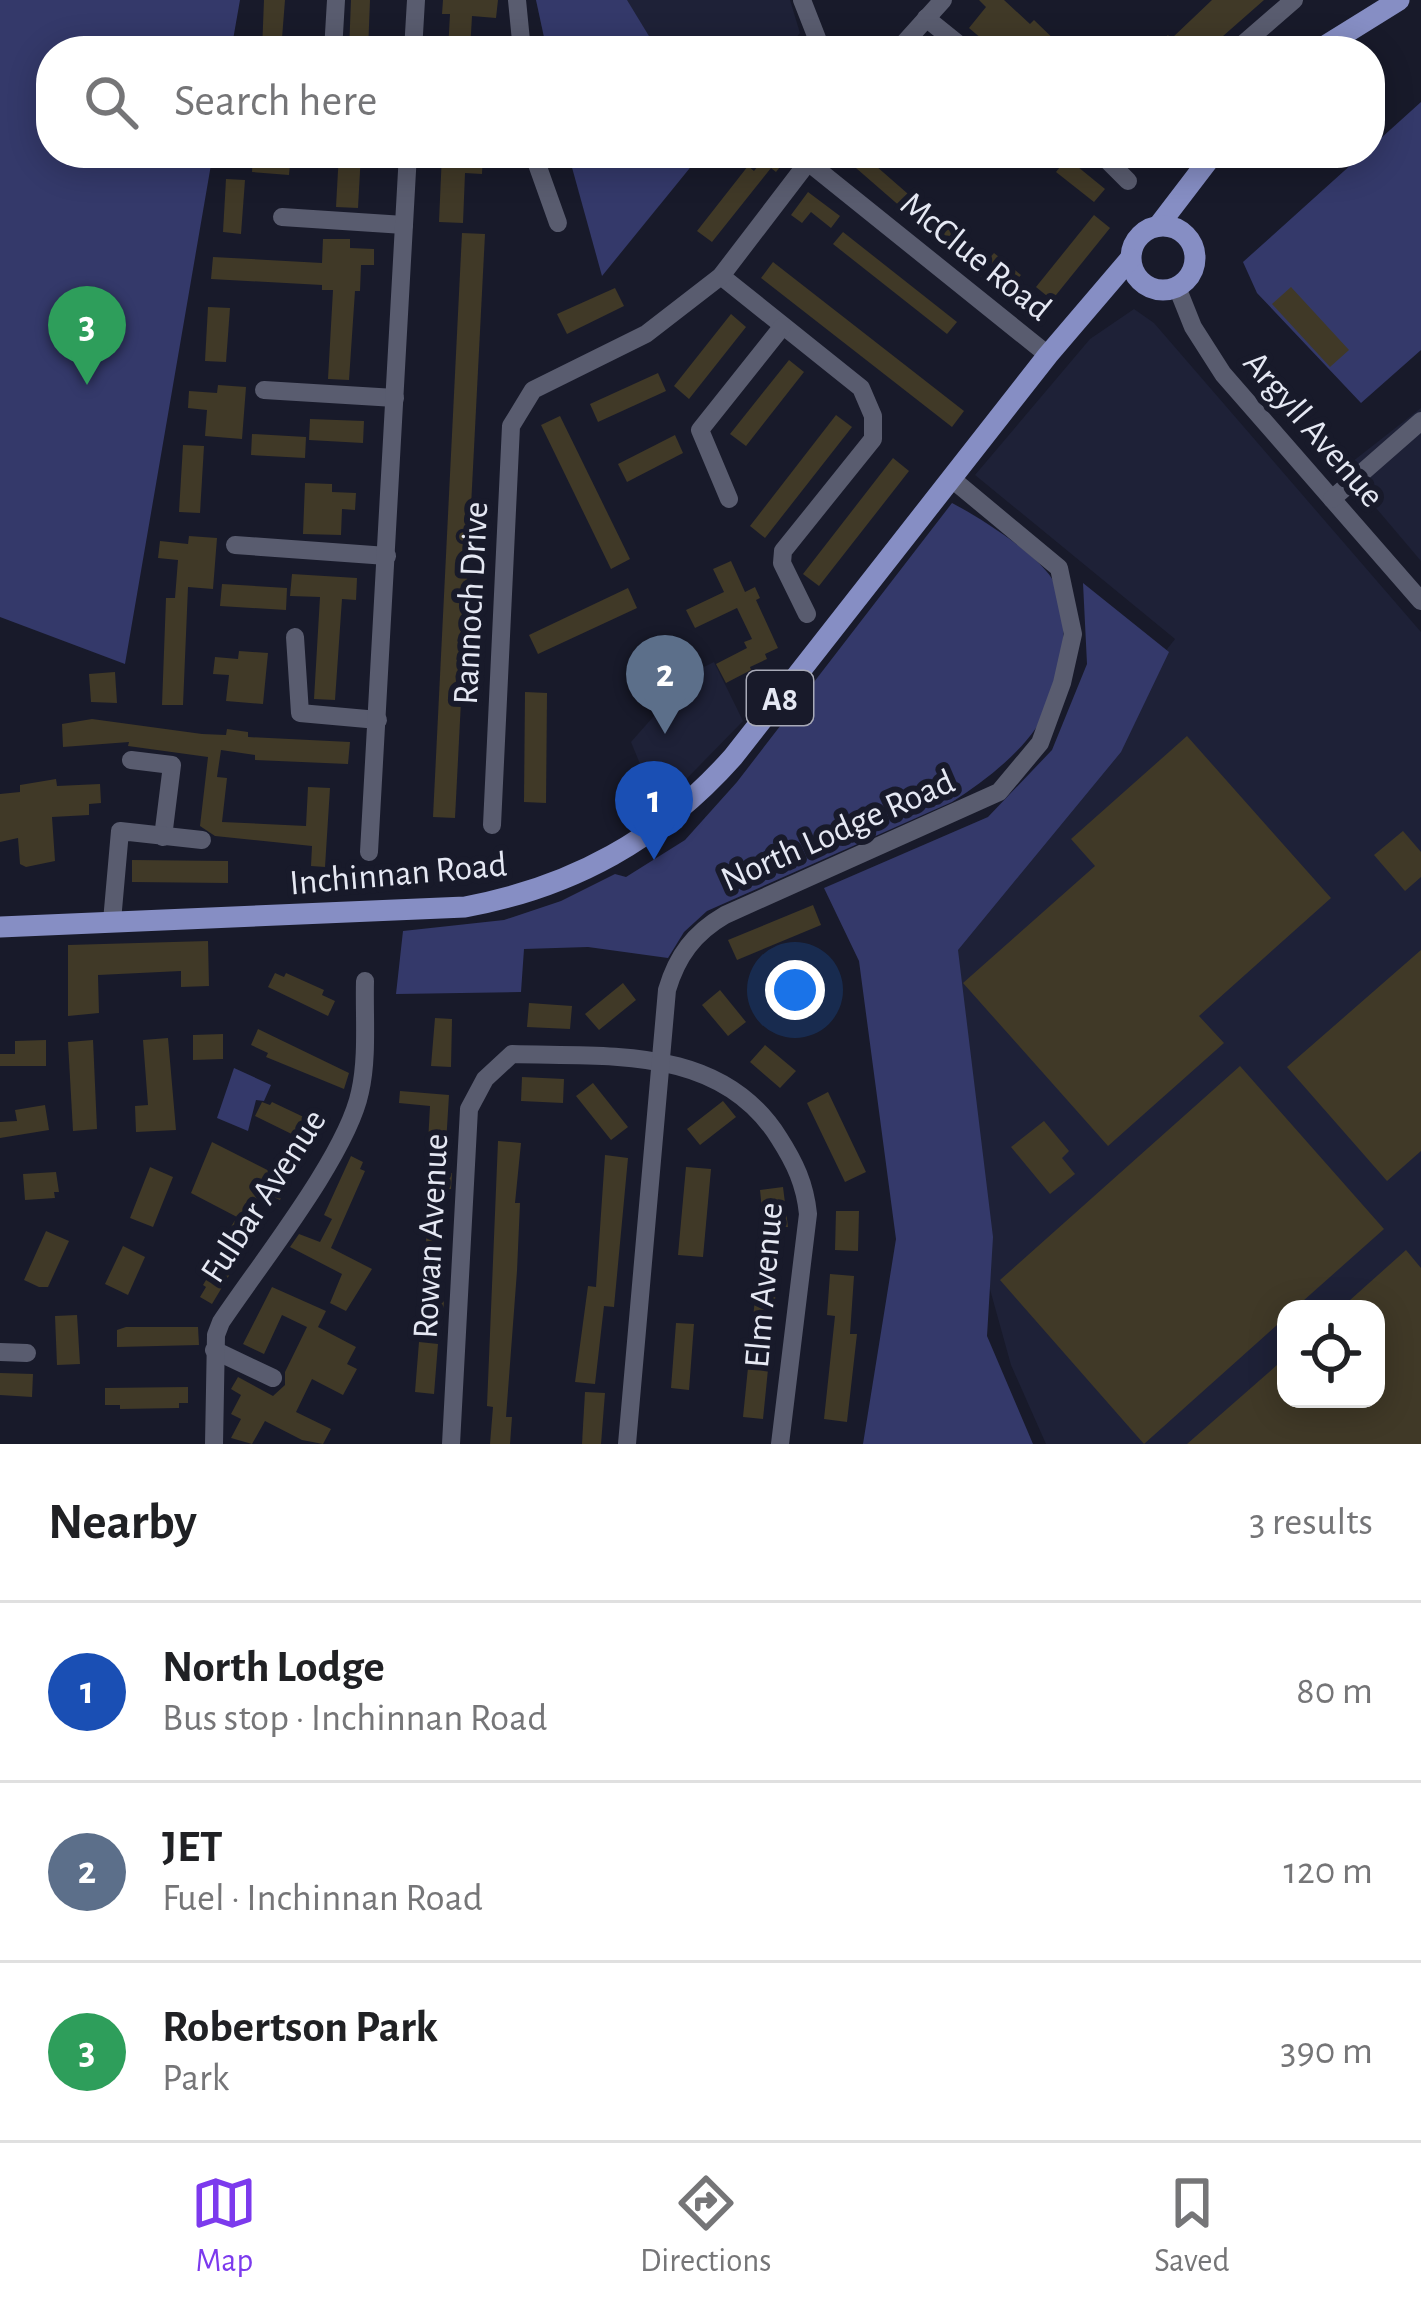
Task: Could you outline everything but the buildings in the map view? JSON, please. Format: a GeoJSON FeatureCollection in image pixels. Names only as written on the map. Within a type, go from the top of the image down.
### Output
{"type":"FeatureCollection","features":[{"type":"Feature","properties":{"kind":"main road"},"geometry":{"type":"LineString","coordinates":[[1341,36],[1399,0]]}},
{"type":"Feature","properties":{"kind":"main road"},"geometry":{"type":"LineString","coordinates":[[1197,178],[1186,235],[1195,252],[1192,272],[1177,286],[1154,289],[1135,270],[1131,249],[1142,233],[1159,225],[1204,168]]}},
{"type":"Feature","properties":{"kind":"main road"},"geometry":{"type":"LineString","coordinates":[[1159,225],[1186,235]]}},
{"type":"Feature","properties":{"kind":"main road","name":"Inchinnan Road"},"geometry":{"type":"LineString","coordinates":[[0,927],[419,910],[494,902],[568,880],[618,855],[671,818],[734,757],[1048,355],[1108,289],[1135,270]]}},
{"type":"Feature","properties":{"kind":"street"},"geometry":{"type":"LineString","coordinates":[[334,36],[336,0]]}},
{"type":"Feature","properties":{"kind":"street"},"geometry":{"type":"LineString","coordinates":[[414,36],[416,0]]}},
{"type":"Feature","properties":{"kind":"street"},"geometry":{"type":"LineString","coordinates":[[517,0],[521,36]]}},
{"type":"Feature","properties":{"kind":"street"},"geometry":{"type":"LineString","coordinates":[[802,0],[816,36]]}},
{"type":"Feature","properties":{"kind":"street"},"geometry":{"type":"LineString","coordinates":[[910,36],[943,0]]}},
{"type":"Feature","properties":{"kind":"street"},"geometry":{"type":"LineString","coordinates":[[1252,36],[1294,0]]}},
{"type":"Feature","properties":{"kind":"street"},"geometry":{"type":"LineString","coordinates":[[926,18],[948,36]]}},
{"type":"Feature","properties":{"kind":"street"},"geometry":{"type":"LineString","coordinates":[[369,852],[407,168]]}},
{"type":"Feature","properties":{"kind":"street"},"geometry":{"type":"LineString","coordinates":[[538,168],[558,223]]}},
{"type":"Feature","properties":{"kind":"street"},"geometry":{"type":"LineString","coordinates":[[804,168],[721,276],[861,388],[873,416],[873,439],[783,551],[782,563],[807,614]]}},
{"type":"Feature","properties":{"kind":"street","name":"McClue Road"},"geometry":{"type":"LineString","coordinates":[[824,168],[1048,355]]}},
{"type":"Feature","properties":{"kind":"street"},"geometry":{"type":"LineString","coordinates":[[1118,168],[1128,182]]}},
{"type":"Feature","properties":{"kind":"street"},"geometry":{"type":"LineString","coordinates":[[282,217],[404,225]]}},
{"type":"Feature","properties":{"kind":"street","name":"Rannoch Drive"},"geometry":{"type":"LineString","coordinates":[[492,825],[511,426],[533,390],[646,334],[721,276]]}},
{"type":"Feature","properties":{"kind":"street","name":"Argyll Avenue"},"geometry":{"type":"LineString","coordinates":[[1177,286],[1193,327],[1222,374],[1421,601]]}},
{"type":"Feature","properties":{"kind":"street"},"geometry":{"type":"LineString","coordinates":[[729,499],[700,430],[782,327]]}},
{"type":"Feature","properties":{"kind":"street"},"geometry":{"type":"LineString","coordinates":[[264,390],[395,398]]}},
{"type":"Feature","properties":{"kind":"street"},"geometry":{"type":"LineString","coordinates":[[1332,499],[1421,421]]}},
{"type":"Feature","properties":{"kind":"street","name":"North Lodge Road"},"geometry":{"type":"LineString","coordinates":[[627,1444],[667,990],[673,969],[705,927],[999,791],[1040,743],[1062,683],[1073,634],[1059,568],[952,479]]}},
{"type":"Feature","properties":{"kind":"street"},"geometry":{"type":"LineString","coordinates":[[235,545],[387,556]]}},
{"type":"Feature","properties":{"kind":"street"},"geometry":{"type":"LineString","coordinates":[[295,637],[300,713],[378,720]]}},
{"type":"Feature","properties":{"kind":"street"},"geometry":{"type":"LineString","coordinates":[[131,760],[172,765],[164,836]]}},
{"type":"Feature","properties":{"kind":"street"},"geometry":{"type":"LineString","coordinates":[[112,920],[120,832],[202,840]]}},
{"type":"Feature","properties":{"kind":"street","name":"Fulbar Avenue"},"geometry":{"type":"LineString","coordinates":[[214,1444],[214,1350],[221,1322],[324,1169],[352,1118],[361,1092],[365,980]]}},
{"type":"Feature","properties":{"kind":"street","name":"Rowan Avenue"},"geometry":{"type":"LineString","coordinates":[[451,1444],[469,1108],[485,1078],[512,1054],[663,1063]]}},
{"type":"Feature","properties":{"kind":"street","name":"Elm Avenue"},"geometry":{"type":"LineString","coordinates":[[663,1063],[703,1071],[758,1107],[794,1162],[805,1189],[808,1214],[780,1444]]}},
{"type":"Feature","properties":{"kind":"street"},"geometry":{"type":"LineString","coordinates":[[214,1350],[273,1378]]}},
{"type":"Feature","properties":{"kind":"street"},"geometry":{"type":"LineString","coordinates":[[0,1352],[27,1353]]}},
{"type":"Feature","properties":{"kind":"shaded area"},"geometry":{"type":"Polygon","coordinates":[[[0,0],[240,0],[234,36],[36,36],[36,168],[210,168],[125,664],[0,617],[0,0]]]}},
{"type":"Feature","properties":{"kind":"shaded area"},"geometry":{"type":"Polygon","coordinates":[[[536,0],[790,0],[800,33],[798,36],[544,36],[536,0]]]}},
{"type":"Feature","properties":{"kind":"shaded area"},"geometry":{"type":"Polygon","coordinates":[[[536,0],[627,0],[649,36],[544,36],[536,0]]]}},
{"type":"Feature","properties":{"kind":"shaded area"},"geometry":{"type":"Polygon","coordinates":[[[1421,102],[1421,350],[1361,403],[1257,293],[1243,262],[1347,168],[1385,168],[1385,134],[1421,102]]]}},
{"type":"Feature","properties":{"kind":"shaded area"},"geometry":{"type":"Polygon","coordinates":[[[572,168],[690,168],[602,276],[572,168]]]}},
{"type":"Feature","properties":{"kind":"shaded area"},"geometry":{"type":"Polygon","coordinates":[[[1134,309],[1154,323],[1421,632],[1421,1444],[1046,1444],[1011,1365],[981,1257],[938,939],[1175,639],[975,475],[1090,339],[1134,309]]]}},
{"type":"Feature","properties":{"kind":"shaded area"},"geometry":{"type":"Polygon","coordinates":[[[1421,408],[1421,561],[1343,469],[1421,408]]]}},
{"type":"Feature","properties":{"kind":"shaded area"},"geometry":{"type":"Polygon","coordinates":[[[952,503],[1038,562],[1055,584],[1060,600],[1062,658],[1052,696],[1036,728],[998,769],[952,802],[707,911],[684,932],[668,958],[588,947],[524,949],[521,992],[396,994],[403,931],[504,920],[561,901],[615,874],[626,877],[685,840],[737,782],[952,503]]]}},
{"type":"Feature","properties":{"kind":"shaded area"},"geometry":{"type":"Polygon","coordinates":[[[1083,583],[1169,652],[1121,752],[958,950],[993,1237],[987,1336],[1033,1444],[863,1444],[896,1239],[859,961],[824,888],[988,817],[1052,750],[1087,664],[1083,583]]]}},
{"type":"Feature","properties":{"kind":"shaded area"},"geometry":{"type":"Polygon","coordinates":[[[714,662],[743,721],[658,808],[631,742],[692,673],[714,662]]]}},
{"type":"Feature","properties":{"kind":"shaded area"},"geometry":{"type":"Polygon","coordinates":[[[234,1068],[271,1085],[264,1101],[256,1100],[248,1131],[217,1118],[234,1068]]]}},
{"type":"Feature","properties":{"kind":"place","name":"Robertson Park"},"geometry":{"type":"Point","coordinates":[87,385]}},
{"type":"Feature","properties":{"kind":"place","name":"JET"},"geometry":{"type":"Point","coordinates":[665,734]}},
{"type":"Feature","properties":{"kind":"place","name":"North Lodge"},"geometry":{"type":"Point","coordinates":[654,860]}}]}
